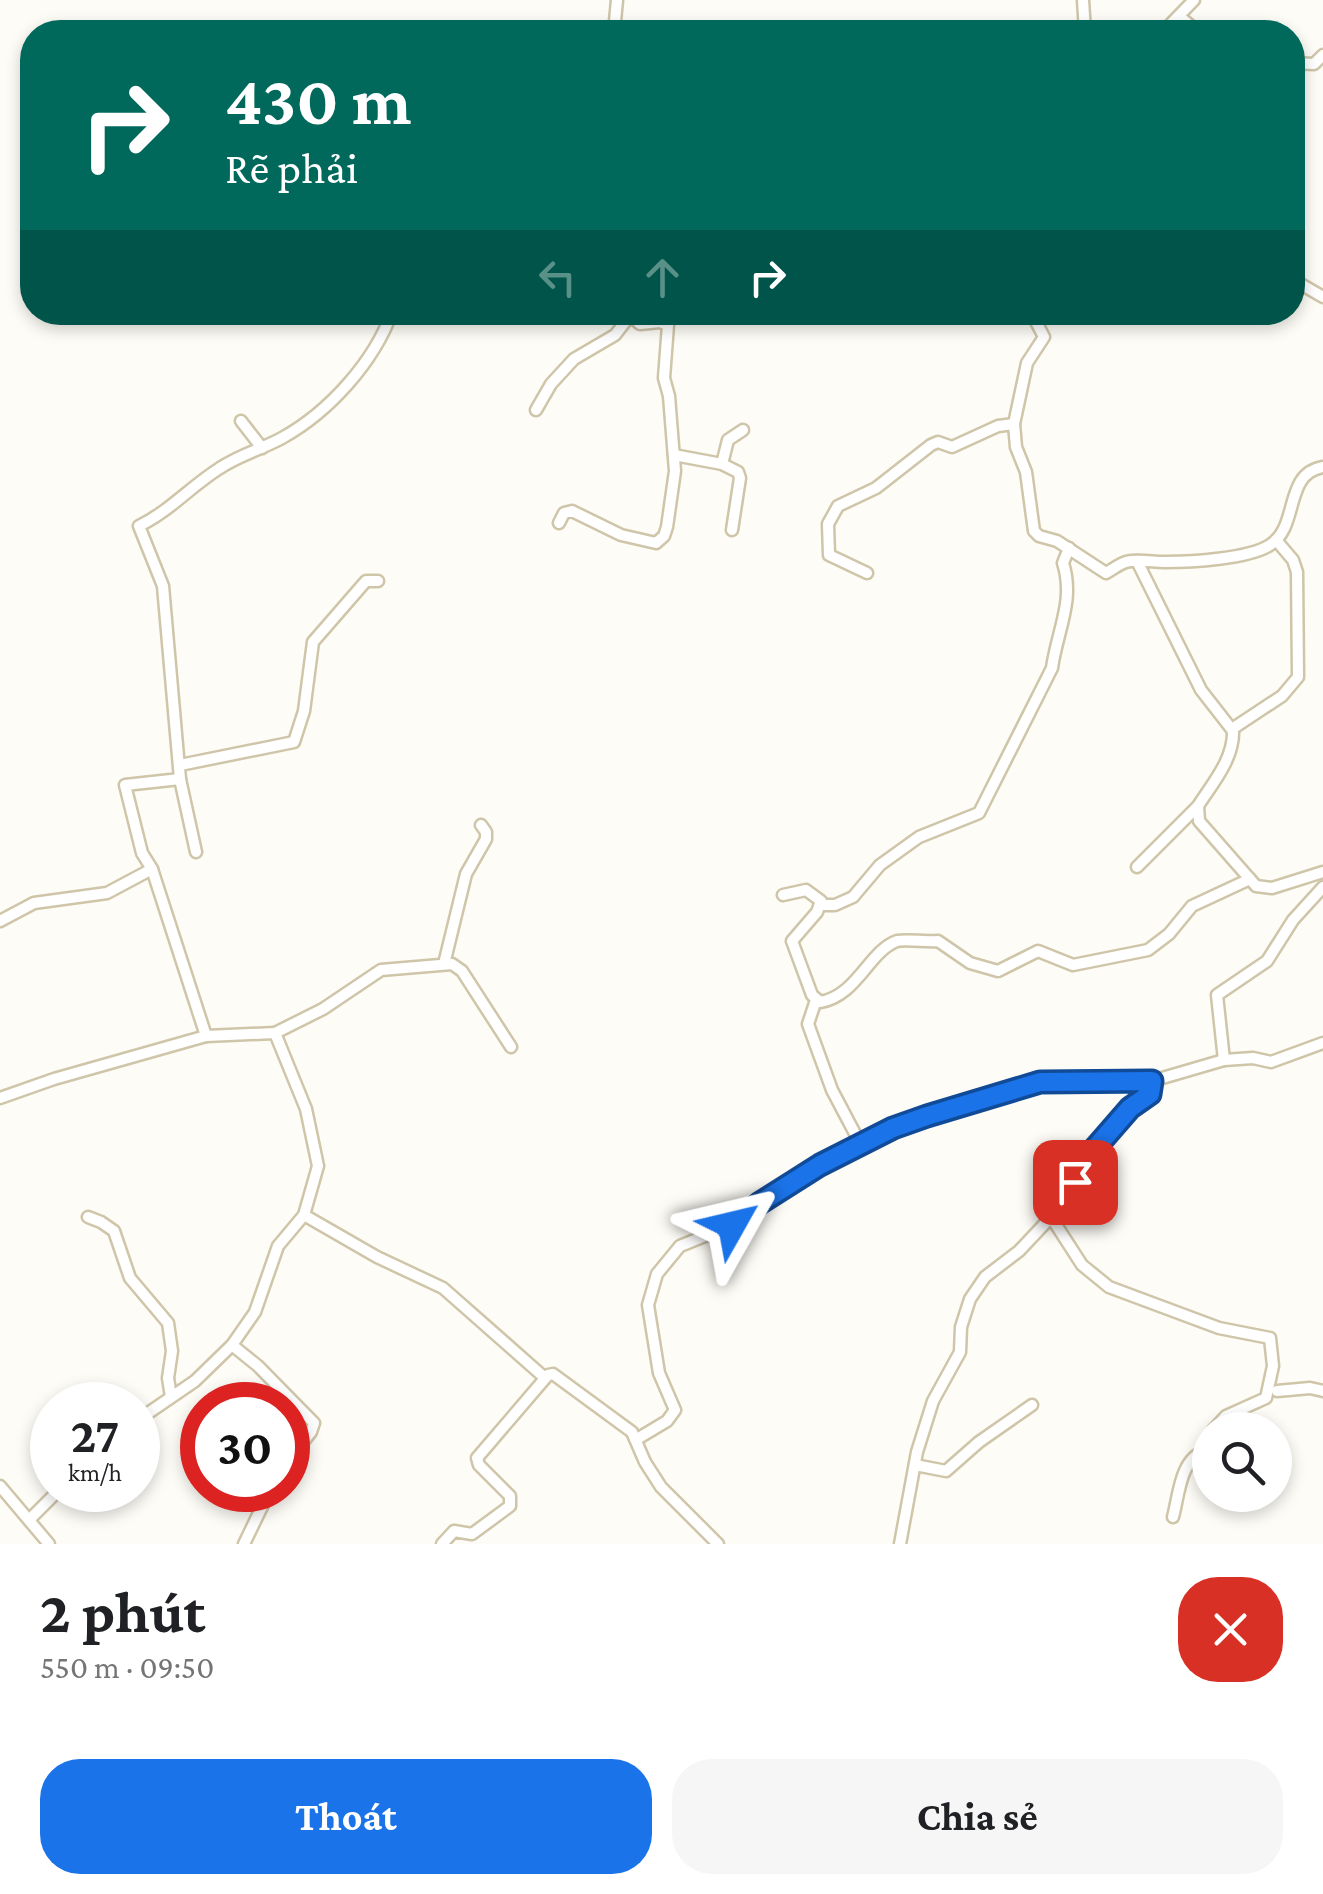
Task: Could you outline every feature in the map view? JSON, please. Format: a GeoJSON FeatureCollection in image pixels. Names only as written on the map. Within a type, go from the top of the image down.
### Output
{"type":"FeatureCollection","features":[{"type":"Feature","properties":{"kind":"street"},"geometry":{"type":"LineString","coordinates":[[1174,20],[1194,0]]}},
{"type":"Feature","properties":{"kind":"street"},"geometry":{"type":"LineString","coordinates":[[1178,16],[1183,20]]}},
{"type":"Feature","properties":{"kind":"street"},"geometry":{"type":"LineString","coordinates":[[196,852],[180,779],[163,586],[139,526],[164,513],[222,466],[303,424],[373,354],[386,325]]}},
{"type":"Feature","properties":{"kind":"street"},"geometry":{"type":"LineString","coordinates":[[536,410],[551,384],[574,358],[615,334],[621,325]]}},
{"type":"Feature","properties":{"kind":"street"},"geometry":{"type":"LineString","coordinates":[[559,523],[564,513],[572,511],[621,535],[660,541],[671,511],[674,455],[664,378],[668,325]]}},
{"type":"Feature","properties":{"kind":"street"},"geometry":{"type":"LineString","coordinates":[[1038,325],[1044,338],[1027,362],[1014,424],[1034,531],[1106,573],[1126,562],[1181,562],[1252,552],[1276,540],[1285,527],[1300,481],[1312,470],[1323,467]]}},
{"type":"Feature","properties":{"kind":"street"},"geometry":{"type":"LineString","coordinates":[[241,422],[262,448]]}},
{"type":"Feature","properties":{"kind":"street"},"geometry":{"type":"LineString","coordinates":[[867,574],[829,556],[828,524],[838,506],[876,488],[938,442],[952,448],[998,426],[1014,424]]}},
{"type":"Feature","properties":{"kind":"street"},"geometry":{"type":"LineString","coordinates":[[722,464],[728,440],[743,430]]}},
{"type":"Feature","properties":{"kind":"street"},"geometry":{"type":"LineString","coordinates":[[674,455],[732,467],[740,478],[732,530]]}},
{"type":"Feature","properties":{"kind":"street"},"geometry":{"type":"LineString","coordinates":[[1232,728],[1282,696],[1297,680],[1297,572],[1293,560],[1276,540]]}},
{"type":"Feature","properties":{"kind":"street"},"geometry":{"type":"LineString","coordinates":[[822,905],[835,905],[854,897],[880,865],[919,837],[980,813],[1052,668],[1067,604],[1070,582],[1063,563],[1069,548]]}},
{"type":"Feature","properties":{"kind":"street"},"geometry":{"type":"LineString","coordinates":[[1137,562],[1201,690],[1232,728],[1232,746],[1198,806],[1137,867]]}},
{"type":"Feature","properties":{"kind":"street"},"geometry":{"type":"LineString","coordinates":[[180,765],[294,742],[301,727],[314,639],[367,580],[378,581]]}},
{"type":"Feature","properties":{"kind":"street"},"geometry":{"type":"LineString","coordinates":[[180,779],[125,784],[142,853],[152,868],[206,1036]]}},
{"type":"Feature","properties":{"kind":"street"},"geometry":{"type":"LineString","coordinates":[[1198,806],[1200,820],[1256,886],[1272,888],[1323,872]]}},
{"type":"Feature","properties":{"kind":"street"},"geometry":{"type":"LineString","coordinates":[[444,964],[466,874],[486,839],[481,825]]}},
{"type":"Feature","properties":{"kind":"street"},"geometry":{"type":"LineString","coordinates":[[0,921],[34,904],[108,893],[152,868]]}},
{"type":"Feature","properties":{"kind":"street"},"geometry":{"type":"LineString","coordinates":[[822,905],[792,941],[812,995],[825,1002],[840,994],[888,946],[899,940],[919,944],[938,941],[970,963],[998,970],[1038,951],[1073,965],[1148,950],[1199,902],[1250,879]]}},
{"type":"Feature","properties":{"kind":"street"},"geometry":{"type":"LineString","coordinates":[[1224,1060],[1217,995],[1267,961],[1293,920],[1323,886]]}},
{"type":"Feature","properties":{"kind":"street"},"geometry":{"type":"LineString","coordinates":[[783,895],[806,890],[816,895],[822,905]]}},
{"type":"Feature","properties":{"kind":"street"},"geometry":{"type":"LineString","coordinates":[[0,1098],[206,1036],[275,1033],[323,1009],[380,970],[452,964],[462,971],[511,1047]]}},
{"type":"Feature","properties":{"kind":"street"},"geometry":{"type":"LineString","coordinates":[[816,1000],[808,1024],[832,1090],[861,1145]]}},
{"type":"Feature","properties":{"kind":"street"},"geometry":{"type":"LineString","coordinates":[[160,1404],[195,1381],[232,1345],[263,1294],[278,1246],[304,1215],[318,1166],[306,1108],[275,1033]]}},
{"type":"Feature","properties":{"kind":"street"},"geometry":{"type":"LineString","coordinates":[[637,1439],[666,1421],[675,1410],[659,1373],[648,1305],[662,1266],[686,1241],[724,1229],[820,1165],[861,1145],[912,1122],[1030,1084],[1051,1080],[1152,1081],[1224,1060],[1253,1058],[1269,1062],[1323,1043]]}},
{"type":"Feature","properties":{"kind":"street"},"geometry":{"type":"LineString","coordinates":[[900,1544],[915,1465],[933,1400],[960,1352],[961,1327],[970,1298],[978,1284],[1019,1251],[1064,1201],[1090,1154],[1130,1108],[1150,1094],[1152,1081]]}},
{"type":"Feature","properties":{"kind":"street"},"geometry":{"type":"LineString","coordinates":[[304,1215],[385,1261],[443,1288],[545,1378]]}},
{"type":"Feature","properties":{"kind":"street"},"geometry":{"type":"LineString","coordinates":[[1051,1216],[1082,1265],[1109,1287],[1218,1328],[1270,1338],[1273,1366],[1266,1398],[1235,1412]]}},
{"type":"Feature","properties":{"kind":"street"},"geometry":{"type":"LineString","coordinates":[[88,1217],[114,1232],[130,1278],[168,1323],[172,1351],[168,1378],[172,1396]]}},
{"type":"Feature","properties":{"kind":"street"},"geometry":{"type":"LineString","coordinates":[[232,1345],[274,1382]]}},
{"type":"Feature","properties":{"kind":"street"},"geometry":{"type":"LineString","coordinates":[[442,1544],[454,1532],[472,1534],[510,1506],[510,1496],[478,1458],[545,1378],[553,1374],[637,1439],[645,1462],[661,1487],[718,1544]]}},
{"type":"Feature","properties":{"kind":"street"},"geometry":{"type":"LineString","coordinates":[[1277,1391],[1323,1391]]}},
{"type":"Feature","properties":{"kind":"street"},"geometry":{"type":"LineString","coordinates":[[915,1465],[946,1472],[979,1442],[1032,1405]]}},
{"type":"Feature","properties":{"kind":"street"},"geometry":{"type":"LineString","coordinates":[[1173,1517],[1187,1464],[1192,1458]]}},
{"type":"Feature","properties":{"kind":"street"},"geometry":{"type":"LineString","coordinates":[[0,1486],[45,1540],[31,1544]]}},
{"type":"Feature","properties":{"kind":"street"},"geometry":{"type":"LineString","coordinates":[[30,1518],[36,1512]]}},
{"type":"Feature","properties":{"kind":"street"},"geometry":{"type":"LineString","coordinates":[[244,1544],[259,1512]]}},
{"type":"Feature","properties":{"kind":"route"},"geometry":{"type":"LineString","coordinates":[[732,1225],[820,1165],[893,1128],[927,1116],[1051,1080],[1152,1081],[1152,1092],[1130,1108],[1090,1154],[1075,1182]]}}]}
